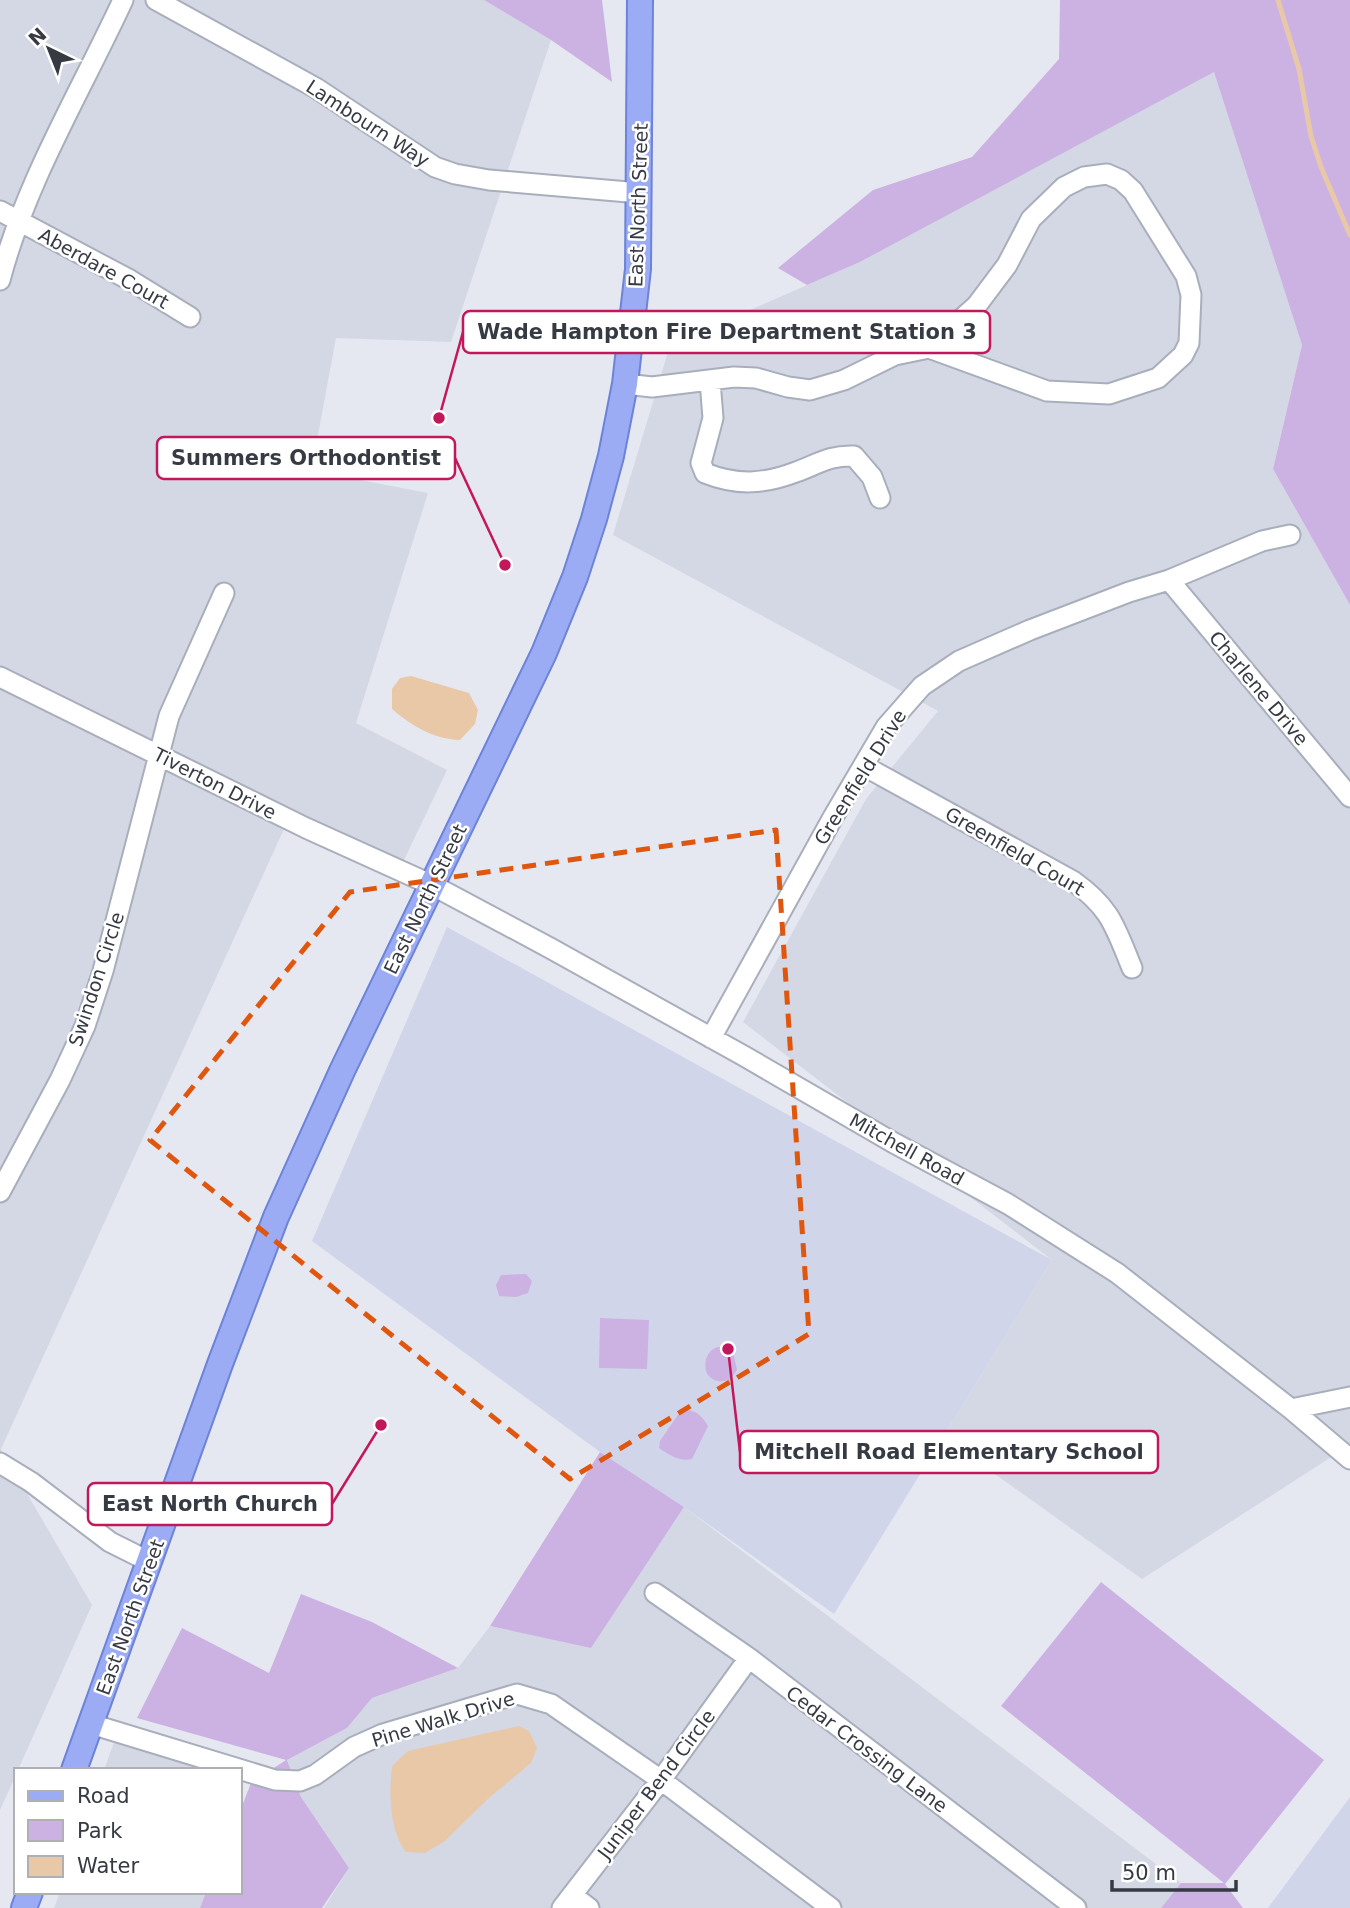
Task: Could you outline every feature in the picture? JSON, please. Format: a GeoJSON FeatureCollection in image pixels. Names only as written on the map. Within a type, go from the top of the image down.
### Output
{"type":"FeatureCollection","features":[{"type":"Feature","properties":{"kind":"main road","name":"East North Street"},"geometry":{"type":"LineString","coordinates":[[75,1768],[276,1217],[342,1071],[544,653],[575,577],[608,466],[625,384],[638,269],[640,0]]}},
{"type":"Feature","properties":{"kind":"street"},"geometry":{"type":"LineString","coordinates":[[0,281],[18,221],[54,137],[123,0]]}},
{"type":"Feature","properties":{"kind":"street","name":"Lambourn Way"},"geometry":{"type":"LineString","coordinates":[[156,0],[316,88],[435,167],[454,174],[489,180],[640,193]]}},
{"type":"Feature","properties":{"kind":"street"},"geometry":{"type":"LineString","coordinates":[[625,384],[652,387],[734,377],[756,378],[810,390],[844,380],[895,355],[929,348],[976,305],[1007,265],[1031,219],[1064,187],[1084,177],[1107,174],[1121,180],[1133,191],[1186,276],[1191,295],[1189,343],[1183,355],[1158,378],[1110,394],[1047,391],[929,348]]}},
{"type":"Feature","properties":{"kind":"street","name":"Aberdare Court"},"geometry":{"type":"LineString","coordinates":[[0,211],[130,280],[190,317]]}},
{"type":"Feature","properties":{"kind":"street"},"geometry":{"type":"LineString","coordinates":[[710,381],[713,418],[702,463],[705,473],[732,482],[752,484],[794,473],[836,455],[854,456],[872,477],[880,498]]}},
{"type":"Feature","properties":{"kind":"street","name":"Greenfield Drive"},"geometry":{"type":"LineString","coordinates":[[711,1038],[886,727],[922,686],[949,667],[1030,630],[1129,592],[1169,580],[1262,541],[1290,535]]}},
{"type":"Feature","properties":{"kind":"street","name":"Charlene Drive"},"geometry":{"type":"LineString","coordinates":[[1169,580],[1350,797]]}},
{"type":"Feature","properties":{"kind":"street","name":"Swindon Circle"},"geometry":{"type":"LineString","coordinates":[[0,1192],[60,1080],[85,1026],[103,971],[169,716],[224,593]]}},
{"type":"Feature","properties":{"kind":"street","name":"Tiverton Drive"},"geometry":{"type":"LineString","coordinates":[[0,677],[306,828],[432,885]]}},
{"type":"Feature","properties":{"kind":"street","name":"Greenfield Court"},"geometry":{"type":"LineString","coordinates":[[864,766],[1073,881],[1094,896],[1112,919],[1132,968]]}},
{"type":"Feature","properties":{"kind":"street","name":"Mitchell Road"},"geometry":{"type":"LineString","coordinates":[[432,885],[550,947],[894,1143],[1008,1204],[1117,1273],[1291,1409],[1350,1459]]}},
{"type":"Feature","properties":{"kind":"street"},"geometry":{"type":"LineString","coordinates":[[1291,1409],[1350,1398]]}},
{"type":"Feature","properties":{"kind":"street"},"geometry":{"type":"LineString","coordinates":[[0,1463],[31,1482],[110,1542],[150,1562]]}},
{"type":"Feature","properties":{"kind":"street","name":"Cedar Crossing Lane"},"geometry":{"type":"LineString","coordinates":[[655,1593],[749,1658],[1069,1906]]}},
{"type":"Feature","properties":{"kind":"street","name":"Juniper Bend Circle"},"geometry":{"type":"LineString","coordinates":[[567,1901],[661,1780],[749,1658]]}},
{"type":"Feature","properties":{"kind":"street","name":"Pine Walk Drive"},"geometry":{"type":"LineString","coordinates":[[242,1770],[275,1780],[300,1781],[315,1775],[354,1747],[383,1734],[517,1694],[551,1704],[661,1780],[831,1908]]}},
{"type":"Feature","properties":{"kind":"street","name":"Pine Walk Drive"},"geometry":{"type":"LineString","coordinates":[[91,1724],[236,1768]]}},
{"type":"Feature","properties":{"kind":"street"},"geometry":{"type":"LineString","coordinates":[[567,1901],[589,1908]]}},
{"type":"Feature","properties":{"kind":"highlighted area"},"geometry":{"type":"Polygon","coordinates":[[[776,830],[809,1334],[570,1479],[150,1140],[350,892],[776,830]]]}},
{"type":"Feature","properties":{"kind":"shaded area"},"geometry":{"type":"Polygon","coordinates":[[[0,0],[484,0],[551,40],[451,342],[336,338],[312,467],[355,479],[428,493],[356,723],[447,770],[404,860],[289,818],[1,1449],[92,1605],[19,1768],[14,1768],[14,1779],[0,1810],[0,0]]]}},
{"type":"Feature","properties":{"kind":"shaded area"},"geometry":{"type":"Polygon","coordinates":[[[1214,71],[1302,345],[1273,469],[1350,605],[1350,1445],[1142,1579],[943,1437],[1052,1260],[743,1022],[866,799],[938,711],[613,535],[670,345],[860,262],[1214,71]]]}},
{"type":"Feature","properties":{"kind":"shaded area"},"geometry":{"type":"Polygon","coordinates":[[[447,927],[1052,1260],[834,1614],[684,1507],[600,1452],[312,1241],[447,927]]]}},
{"type":"Feature","properties":{"kind":"shaded area"},"geometry":{"type":"Polygon","coordinates":[[[684,1507],[1181,1883],[1161,1908],[324,1908],[349,1868],[301,1797],[287,1760],[347,1728],[372,1698],[458,1668],[490,1626],[591,1647],[684,1507]]]}},
{"type":"Feature","properties":{"kind":"shaded area"},"geometry":{"type":"Polygon","coordinates":[[[114,1742],[200,1768],[105,1768],[114,1742]]]}},
{"type":"Feature","properties":{"kind":"shaded area"},"geometry":{"type":"Polygon","coordinates":[[[1350,1797],[1350,1908],[1268,1908],[1350,1797]]]}},
{"type":"Feature","properties":{"kind":"shaded area"},"geometry":{"type":"Polygon","coordinates":[[[59,1894],[205,1894],[200,1908],[54,1908],[59,1894]]]}},
{"type":"Feature","properties":{"kind":"green space"},"geometry":{"type":"Polygon","coordinates":[[[484,0],[602,0],[612,82],[551,40],[484,0]]]}},
{"type":"Feature","properties":{"kind":"green space"},"geometry":{"type":"Polygon","coordinates":[[[1060,0],[1350,0],[1350,605],[1273,469],[1302,345],[1214,72],[860,262],[807,285],[778,268],[873,190],[972,157],[1059,59],[1060,0]]]}},
{"type":"Feature","properties":{"kind":"green space"},"geometry":{"type":"Polygon","coordinates":[[[526,1274],[532,1281],[528,1293],[516,1297],[499,1296],[496,1285],[501,1275],[526,1274]]]}},
{"type":"Feature","properties":{"kind":"green space"},"geometry":{"type":"Polygon","coordinates":[[[600,1318],[649,1320],[647,1369],[599,1368],[600,1318]]]}},
{"type":"Feature","properties":{"kind":"green space"},"geometry":{"type":"Polygon","coordinates":[[[728,1348],[734,1356],[737,1370],[730,1380],[712,1379],[706,1370],[706,1359],[713,1349],[728,1348]]]}},
{"type":"Feature","properties":{"kind":"green space"},"geometry":{"type":"Polygon","coordinates":[[[682,1409],[698,1414],[708,1426],[692,1459],[688,1460],[679,1459],[659,1448],[660,1441],[682,1409]]]}},
{"type":"Feature","properties":{"kind":"green space"},"geometry":{"type":"Polygon","coordinates":[[[600,1452],[684,1507],[591,1648],[490,1626],[600,1452]]]}},
{"type":"Feature","properties":{"kind":"green space"},"geometry":{"type":"Polygon","coordinates":[[[1101,1582],[1324,1760],[1225,1884],[1243,1908],[1161,1908],[1181,1883],[1224,1883],[1001,1706],[1101,1582]]]}},
{"type":"Feature","properties":{"kind":"green space"},"geometry":{"type":"Polygon","coordinates":[[[301,1594],[372,1622],[458,1668],[372,1698],[347,1728],[287,1760],[301,1797],[349,1868],[322,1908],[200,1908],[205,1894],[242,1894],[242,1806],[251,1783],[286,1760],[137,1718],[182,1628],[269,1673],[301,1594]]]}},
{"type":"Feature","properties":{"kind":"water"},"geometry":{"type":"Polygon","coordinates":[[[411,676],[469,693],[478,710],[475,724],[460,740],[423,730],[392,709],[392,689],[400,678],[411,676]]]}},
{"type":"Feature","properties":{"kind":"water"},"geometry":{"type":"Polygon","coordinates":[[[519,1726],[529,1731],[537,1748],[531,1763],[489,1798],[445,1841],[425,1853],[406,1852],[393,1822],[392,1766],[408,1751],[519,1726]]]}},
{"type":"Feature","properties":{"kind":"waterway"},"geometry":{"type":"LineString","coordinates":[[1278,0],[1299,69],[1311,136],[1350,235]]}},
{"type":"Feature","properties":{"kind":"place","name":"Wade Hampton Fire Department Station 3"},"geometry":{"type":"Point","coordinates":[439,418]}},
{"type":"Feature","properties":{"kind":"place","name":"Summers Orthodontist"},"geometry":{"type":"Point","coordinates":[505,565]}},
{"type":"Feature","properties":{"kind":"place","name":"Mitchell Road Elementary School"},"geometry":{"type":"Point","coordinates":[728,1349]}},
{"type":"Feature","properties":{"kind":"place","name":"East North Church"},"geometry":{"type":"Point","coordinates":[381,1425]}}]}
